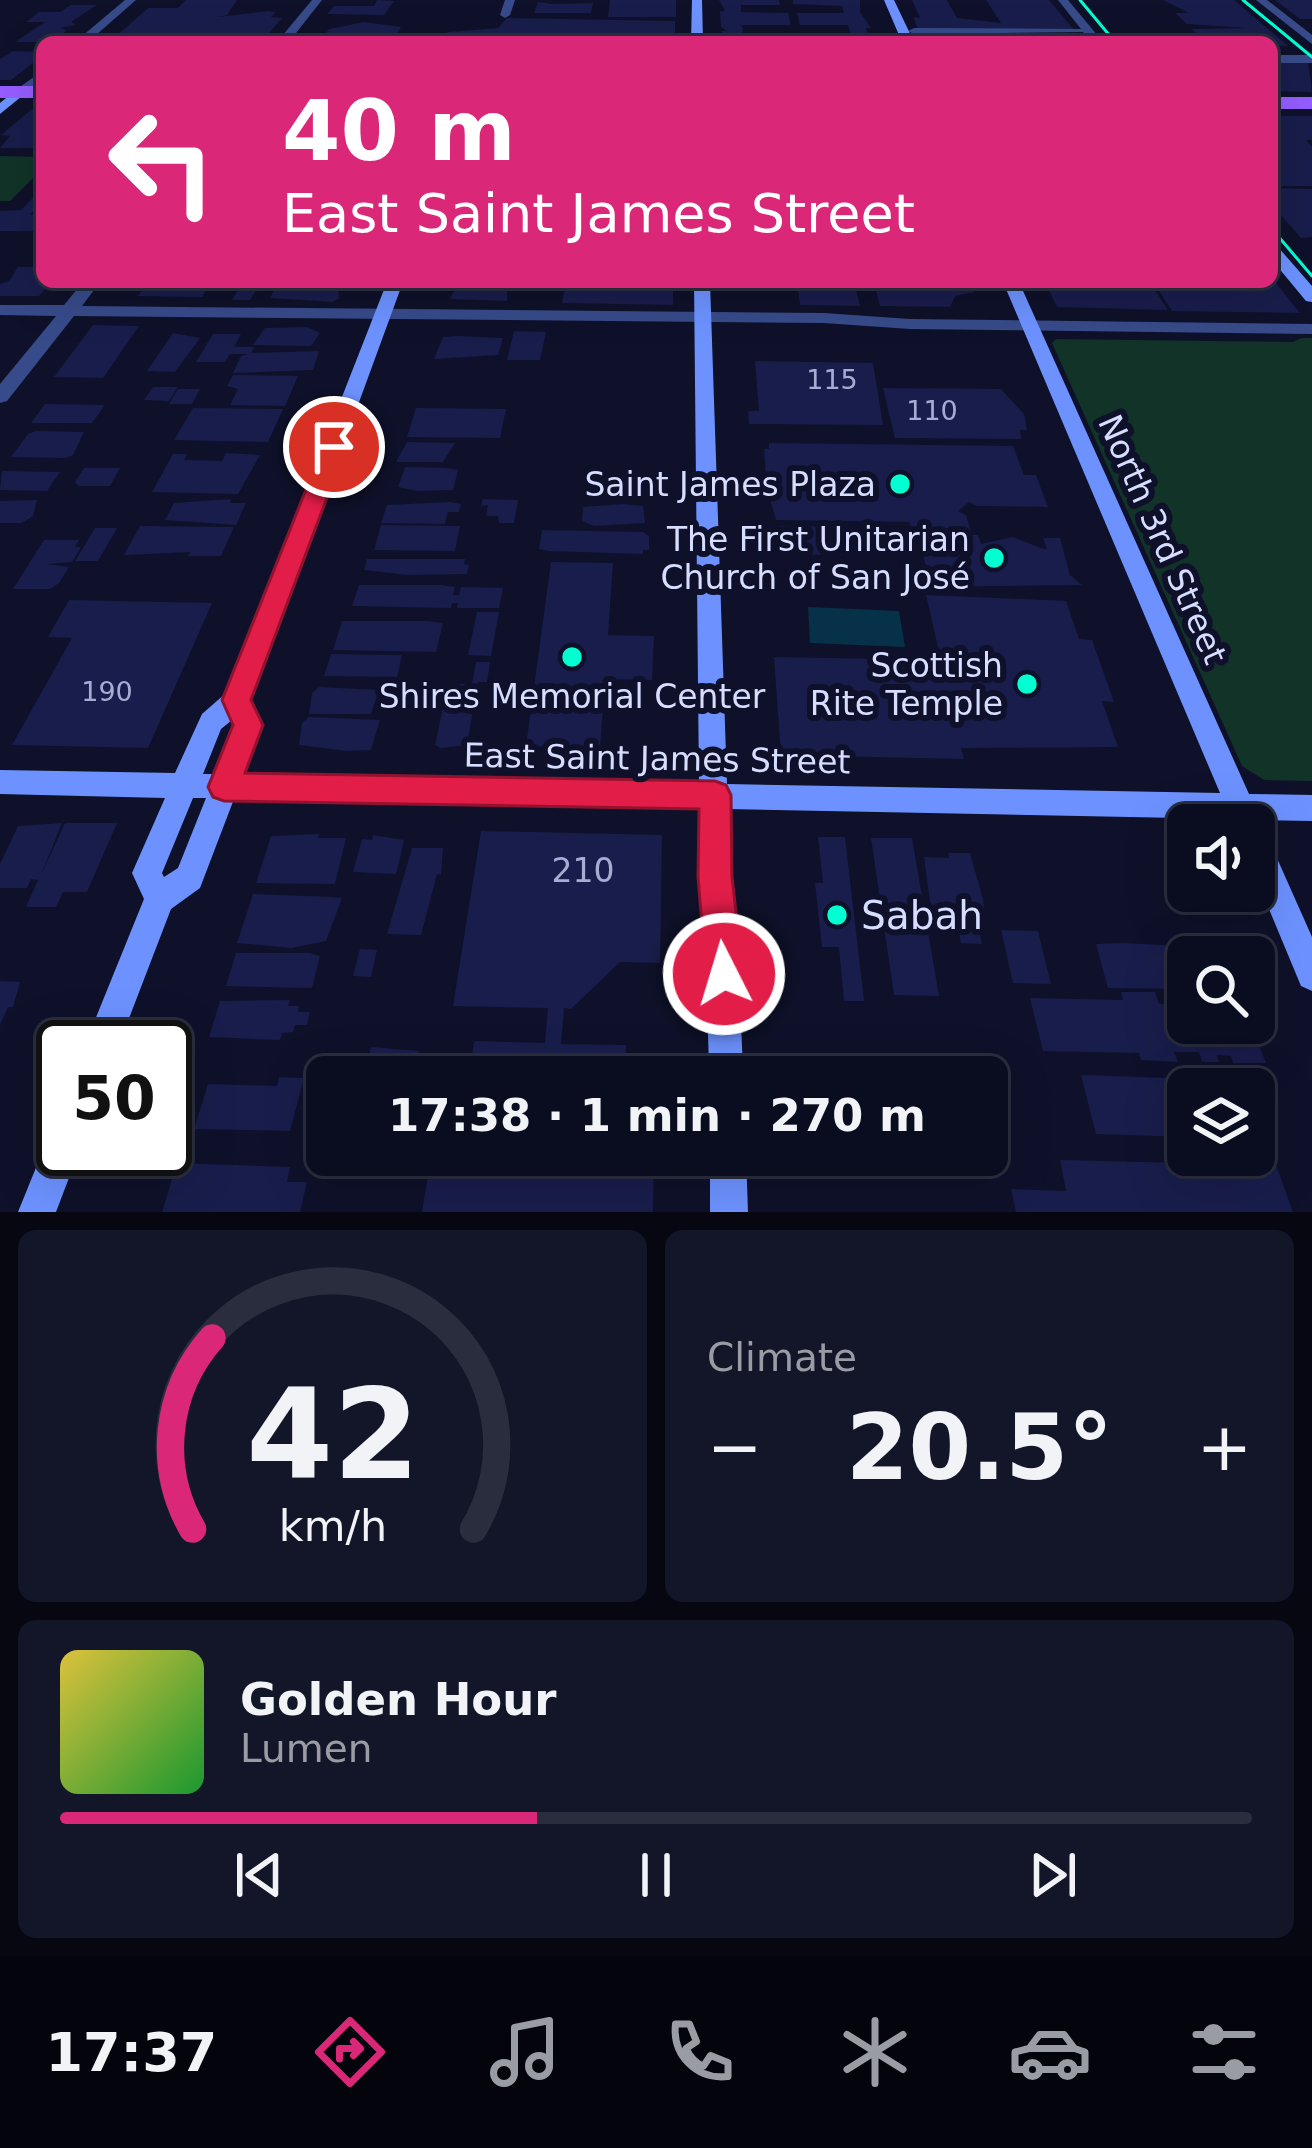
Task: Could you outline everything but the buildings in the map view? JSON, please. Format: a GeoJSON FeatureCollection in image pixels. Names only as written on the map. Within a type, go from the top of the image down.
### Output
{"type":"FeatureCollection","features":[{"type":"Feature","properties":{"kind":"main road"},"geometry":{"type":"LineString","coordinates":[[1278,103],[1312,104]]}},
{"type":"Feature","properties":{"kind":"street"},"geometry":{"type":"LineString","coordinates":[[88,36],[131,0]]}},
{"type":"Feature","properties":{"kind":"street"},"geometry":{"type":"LineString","coordinates":[[288,36],[317,0]]}},
{"type":"Feature","properties":{"kind":"street"},"geometry":{"type":"LineString","coordinates":[[505,15],[510,0]]}},
{"type":"Feature","properties":{"kind":"street"},"geometry":{"type":"LineString","coordinates":[[697,0],[697,36]]}},
{"type":"Feature","properties":{"kind":"street"},"geometry":{"type":"LineString","coordinates":[[889,0],[909,36]]}},
{"type":"Feature","properties":{"kind":"street"},"geometry":{"type":"LineString","coordinates":[[1063,0],[1092,36]]}},
{"type":"Feature","properties":{"kind":"street"},"geometry":{"type":"LineString","coordinates":[[1261,0],[1312,41]]}},
{"type":"Feature","properties":{"kind":"street"},"geometry":{"type":"LineString","coordinates":[[1290,23],[1312,23]]}},
{"type":"Feature","properties":{"kind":"street"},"geometry":{"type":"LineString","coordinates":[[944,36],[1078,32]]}},
{"type":"Feature","properties":{"kind":"street"},"geometry":{"type":"LineString","coordinates":[[1278,59],[1312,59]]}},
{"type":"Feature","properties":{"kind":"street"},"geometry":{"type":"LineString","coordinates":[[0,110],[21,92]]}},
{"type":"Feature","properties":{"kind":"street"},"geometry":{"type":"LineString","coordinates":[[1278,257],[1312,297]]}},
{"type":"Feature","properties":{"kind":"street"},"geometry":{"type":"LineString","coordinates":[[0,397],[88,288]]}},
{"type":"Feature","properties":{"kind":"street"},"geometry":{"type":"LineString","coordinates":[[159,899],[147,873],[211,722],[236,700],[393,288]]}},
{"type":"Feature","properties":{"kind":"street"},"geometry":{"type":"LineString","coordinates":[[702,288],[725,1056]]}},
{"type":"Feature","properties":{"kind":"street","name":"North 3rd Street"},"geometry":{"type":"LineString","coordinates":[[1014,288],[1239,804]]}},
{"type":"Feature","properties":{"kind":"street"},"geometry":{"type":"LineString","coordinates":[[0,310],[1312,329]]}},
{"type":"Feature","properties":{"kind":"street"},"geometry":{"type":"LineString","coordinates":[[112,1020],[159,899],[189,878],[248,725],[236,700]]}},
{"type":"Feature","properties":{"kind":"street","name":"East Saint James Street"},"geometry":{"type":"LineString","coordinates":[[0,782],[715,795],[1167,813]]}},
{"type":"Feature","properties":{"kind":"street","name":"East Saint James Street"},"geometry":{"type":"LineString","coordinates":[[1275,812],[1312,808]]}},
{"type":"Feature","properties":{"kind":"street"},"geometry":{"type":"LineString","coordinates":[[1275,888],[1312,975]]}},
{"type":"Feature","properties":{"kind":"street"},"geometry":{"type":"LineString","coordinates":[[37,1212],[51,1176]]}},
{"type":"Feature","properties":{"kind":"street"},"geometry":{"type":"LineString","coordinates":[[728,1176],[729,1212]]}},
{"type":"Feature","properties":{"kind":"green space"},"geometry":{"type":"Polygon","coordinates":[[[0,156],[36,157],[36,175],[10,201],[0,201],[0,156]]]}},
{"type":"Feature","properties":{"kind":"green space"},"geometry":{"type":"Polygon","coordinates":[[[1312,338],[1312,781],[1264,780],[1242,766],[1052,343],[1056,339],[1293,342],[1312,338]]]}},
{"type":"Feature","properties":{"kind":"water"},"geometry":{"type":"Polygon","coordinates":[[[808,607],[899,611],[905,647],[810,643],[808,607]]]}},
{"type":"Feature","properties":{"kind":"tram line"},"geometry":{"type":"LineString","coordinates":[[1080,0],[1110,36]]}},
{"type":"Feature","properties":{"kind":"tram line"},"geometry":{"type":"LineString","coordinates":[[1243,0],[1312,57]]}},
{"type":"Feature","properties":{"kind":"tram line"},"geometry":{"type":"LineString","coordinates":[[1278,236],[1312,276]]}},
{"type":"Feature","properties":{"kind":"place","name":"Saint James Plaza"},"geometry":{"type":"Point","coordinates":[900,484]}},
{"type":"Feature","properties":{"kind":"place","name":"The First Unitarian Church of San José"},"geometry":{"type":"Point","coordinates":[994,558]}},
{"type":"Feature","properties":{"kind":"place","name":"Shires Memorial Center"},"geometry":{"type":"Point","coordinates":[572,657]}},
{"type":"Feature","properties":{"kind":"place","name":"Scottish Rite Temple"},"geometry":{"type":"Point","coordinates":[1027,684]}},
{"type":"Feature","properties":{"kind":"place","name":"Sabah"},"geometry":{"type":"Point","coordinates":[837,915]}},
{"type":"Feature","properties":{"kind":"route"},"geometry":{"type":"LineString","coordinates":[[334,447],[236,700],[248,725],[224,787],[715,795],[715,877],[724,974]]}}]}
